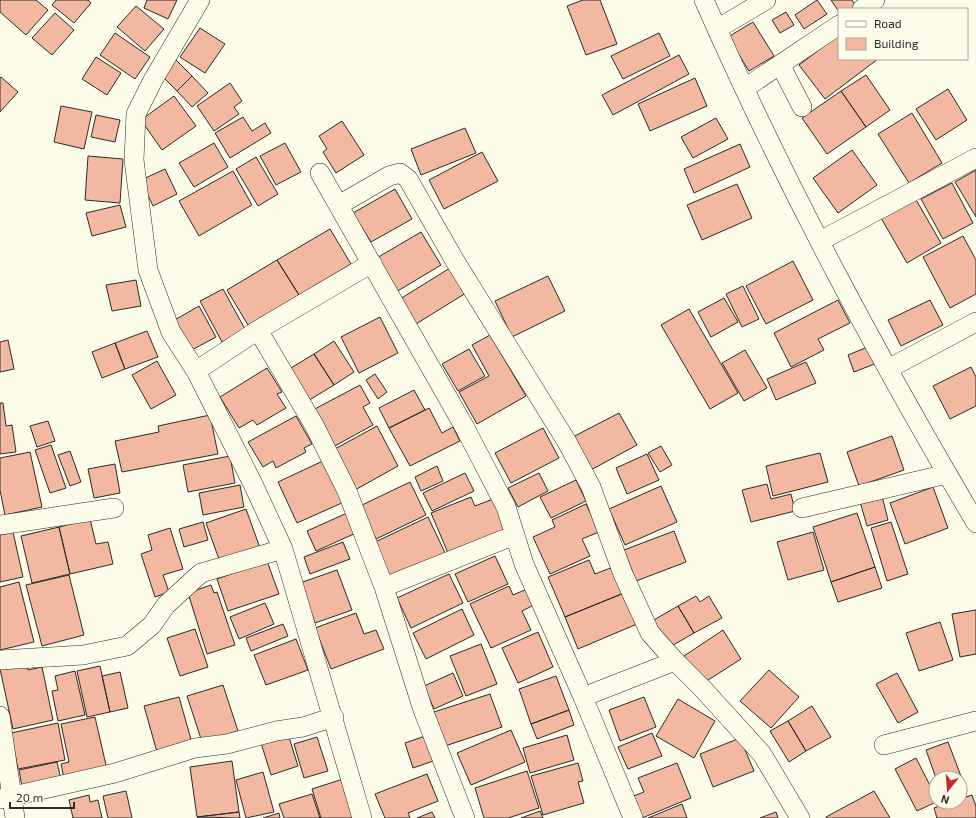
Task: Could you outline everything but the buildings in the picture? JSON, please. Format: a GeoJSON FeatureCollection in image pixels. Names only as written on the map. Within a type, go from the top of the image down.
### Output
{"type":"FeatureCollection","features":[{"type":"Feature","properties":{"kind":"street"},"geometry":{"type":"LineString","coordinates":[[200,0],[153,80],[136,114],[134,160],[148,270],[171,332],[196,371],[253,484],[283,549],[334,717],[362,818]]}},
{"type":"Feature","properties":{"kind":"street"},"geometry":{"type":"LineString","coordinates":[[704,0],[745,88],[820,241],[888,369],[947,474],[976,522]]}},
{"type":"Feature","properties":{"kind":"street"},"geometry":{"type":"LineString","coordinates":[[717,28],[766,0]]}},
{"type":"Feature","properties":{"kind":"street"},"geometry":{"type":"LineString","coordinates":[[863,8],[875,0]]}},
{"type":"Feature","properties":{"kind":"street"},"geometry":{"type":"LineString","coordinates":[[745,88],[781,66],[838,26]]}},
{"type":"Feature","properties":{"kind":"street"},"geometry":{"type":"LineString","coordinates":[[781,66],[802,107]]}},
{"type":"Feature","properties":{"kind":"street"},"geometry":{"type":"LineString","coordinates":[[820,241],[976,158]]}},
{"type":"Feature","properties":{"kind":"street"},"geometry":{"type":"LineString","coordinates":[[320,173],[465,428],[506,507],[524,564],[583,697],[633,818]]}},
{"type":"Feature","properties":{"kind":"street"},"geometry":{"type":"LineString","coordinates":[[339,206],[389,176],[400,174],[408,179],[455,261],[570,449],[591,488],[623,574],[650,633],[762,754],[800,818]]}},
{"type":"Feature","properties":{"kind":"street"},"geometry":{"type":"LineString","coordinates":[[196,371],[258,330],[372,263]]}},
{"type":"Feature","properties":{"kind":"street"},"geometry":{"type":"LineString","coordinates":[[888,369],[976,322]]}},
{"type":"Feature","properties":{"kind":"street"},"geometry":{"type":"LineString","coordinates":[[258,330],[314,425],[347,491],[384,587],[423,710],[465,818]]}},
{"type":"Feature","properties":{"kind":"street"},"geometry":{"type":"LineString","coordinates":[[802,508],[947,474]]}},
{"type":"Feature","properties":{"kind":"street"},"geometry":{"type":"LineString","coordinates":[[0,525],[114,508]]}},
{"type":"Feature","properties":{"kind":"street"},"geometry":{"type":"LineString","coordinates":[[384,587],[515,535]]}},
{"type":"Feature","properties":{"kind":"street"},"geometry":{"type":"LineString","coordinates":[[0,660],[83,655],[127,646],[152,625],[166,605],[201,573],[283,549]]}},
{"type":"Feature","properties":{"kind":"street"},"geometry":{"type":"LineString","coordinates":[[583,697],[675,661]]}},
{"type":"Feature","properties":{"kind":"street"},"geometry":{"type":"LineString","coordinates":[[0,716],[6,798],[15,818]]}},
{"type":"Feature","properties":{"kind":"street"},"geometry":{"type":"LineString","coordinates":[[6,798],[115,774],[195,748],[227,744],[276,731],[303,727],[334,717]]}},
{"type":"Feature","properties":{"kind":"street"},"geometry":{"type":"LineString","coordinates":[[884,745],[976,721]]}}]}
